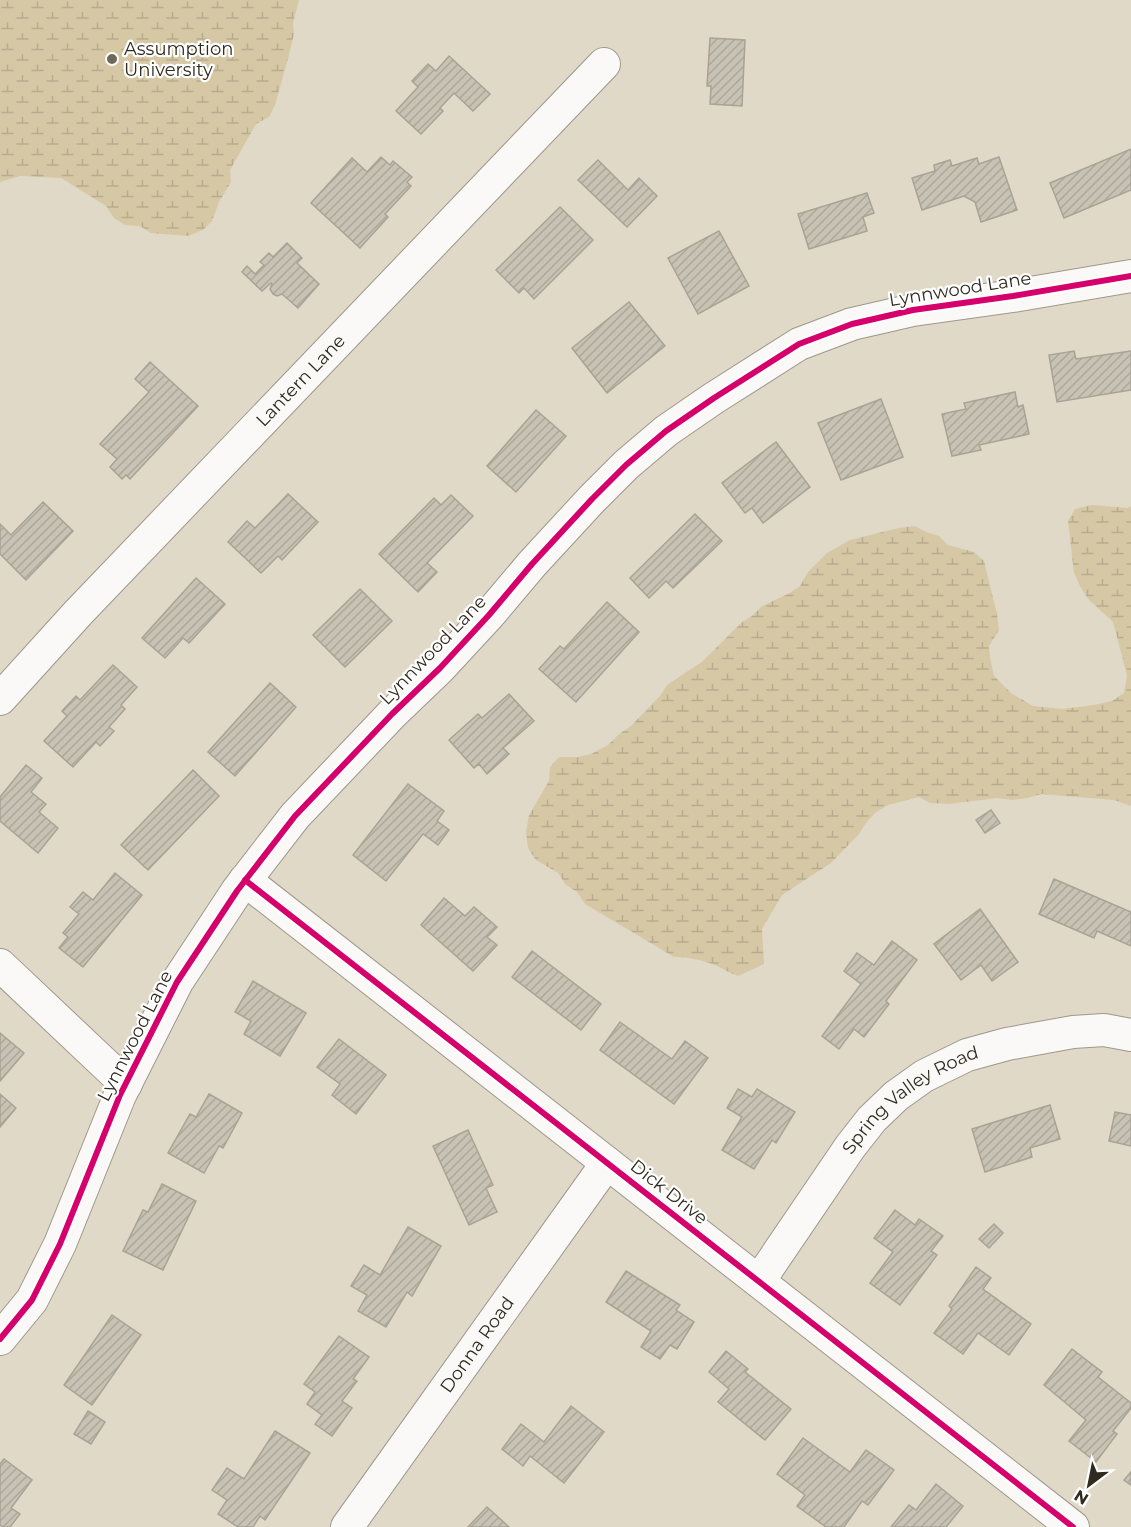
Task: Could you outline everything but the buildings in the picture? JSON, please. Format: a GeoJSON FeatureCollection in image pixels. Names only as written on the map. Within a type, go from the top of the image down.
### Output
{"type":"FeatureCollection","features":[{"type":"Feature","properties":{"kind":"street","name":"Lantern Lane"},"geometry":{"type":"LineString","coordinates":[[0,699],[85,605],[604,64]]}},
{"type":"Feature","properties":{"kind":"street","name":"Lynnwood Lane"},"geometry":{"type":"LineString","coordinates":[[0,1339],[32,1300],[60,1244],[126,1084],[177,982],[245,880],[295,816],[392,714],[440,668],[532,564],[626,465],[666,431],[799,344],[852,324],[913,310],[1131,276]]}},
{"type":"Feature","properties":{"kind":"street","name":"Dick Drive"},"geometry":{"type":"LineString","coordinates":[[245,880],[1073,1527]]}},
{"type":"Feature","properties":{"kind":"street"},"geometry":{"type":"LineString","coordinates":[[0,965],[126,1084]]}},
{"type":"Feature","properties":{"kind":"street","name":"Spring Valley Road"},"geometry":{"type":"LineString","coordinates":[[759,1281],[850,1147],[872,1119],[896,1096],[924,1076],[967,1055],[1007,1044],[1073,1032],[1104,1030],[1131,1035]]}},
{"type":"Feature","properties":{"kind":"street","name":"Donna Road"},"geometry":{"type":"LineString","coordinates":[[347,1527],[607,1162]]}},
{"type":"Feature","properties":{"kind":"green space","name":"Assumption University"},"geometry":{"type":"Polygon","coordinates":[[[0,0],[299,0],[293,23],[294,34],[275,105],[269,117],[256,124],[230,170],[231,182],[219,202],[212,221],[203,230],[188,236],[151,233],[140,226],[125,225],[114,218],[106,206],[61,178],[20,176],[0,182],[0,0]]]}},
{"type":"Feature","properties":{"kind":"green space"},"geometry":{"type":"Polygon","coordinates":[[[1092,505],[1128,508],[1131,506],[1131,806],[1114,800],[1041,794],[1012,800],[997,798],[949,804],[930,803],[919,797],[888,805],[875,813],[859,834],[831,863],[782,895],[762,929],[764,964],[738,976],[705,962],[674,957],[585,904],[577,892],[566,885],[558,873],[536,860],[528,848],[526,832],[529,815],[549,781],[550,767],[559,757],[591,754],[608,745],[632,725],[660,696],[667,685],[703,661],[741,623],[762,606],[800,586],[808,572],[827,553],[850,540],[915,526],[939,536],[948,545],[974,552],[984,561],[997,614],[999,630],[989,646],[994,676],[1011,693],[1033,706],[1062,709],[1112,701],[1124,693],[1127,675],[1113,622],[1089,600],[1074,573],[1068,521],[1075,509],[1092,505]]]}},
{"type":"Feature","properties":{"kind":"cycle path"},"geometry":{"type":"LineString","coordinates":[[0,1339],[32,1300],[60,1244],[120,1095],[177,982],[237,891],[295,816],[392,714],[440,668],[532,564],[626,465],[666,431],[799,344],[852,324],[913,310],[1131,276]]}},
{"type":"Feature","properties":{"kind":"cycle path"},"geometry":{"type":"LineString","coordinates":[[245,880],[1073,1527]]}},
{"type":"Feature","properties":{"kind":"place","name":"Assumption University"},"geometry":{"type":"Point","coordinates":[112,59]}}]}
